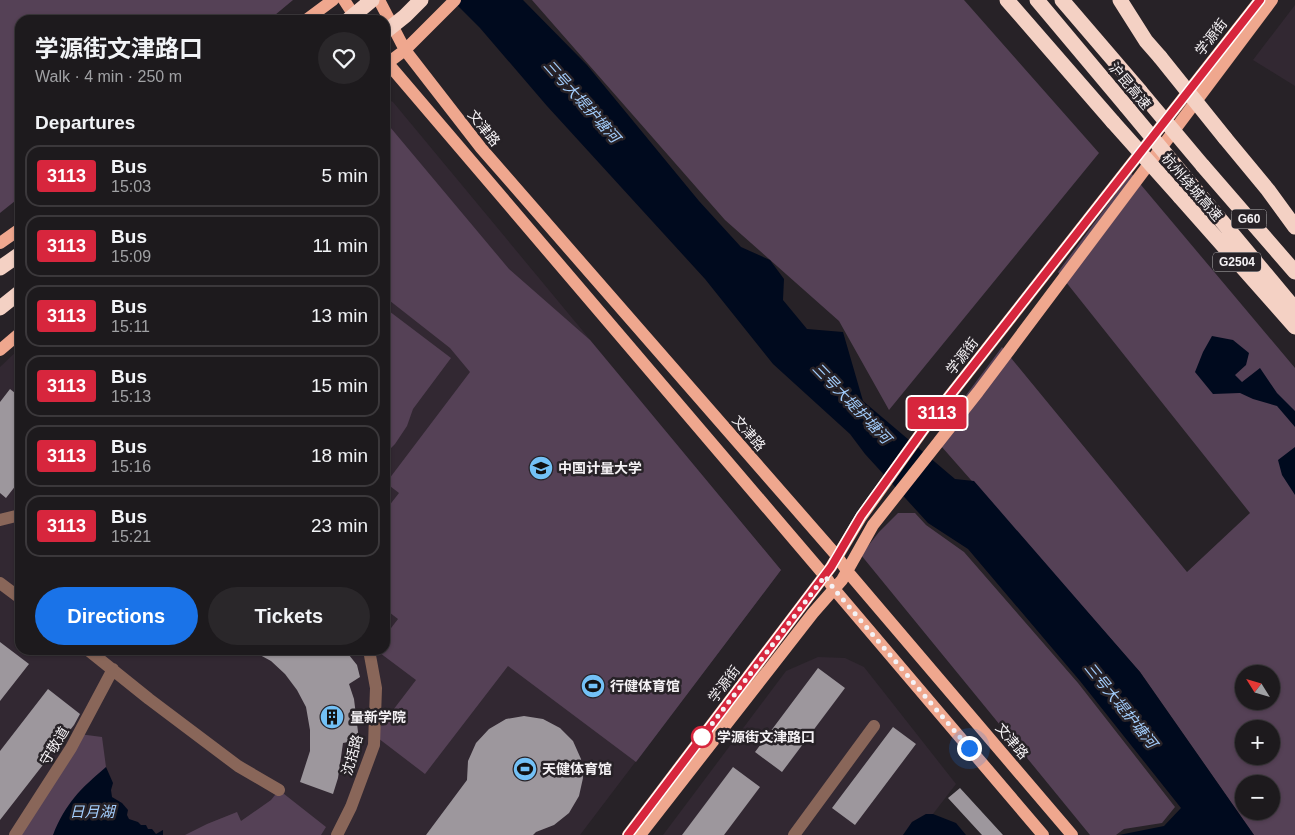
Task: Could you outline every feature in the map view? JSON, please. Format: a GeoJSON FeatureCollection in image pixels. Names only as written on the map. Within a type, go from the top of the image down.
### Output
{"type":"FeatureCollection","features":[{"type":"Feature","properties":{"kind":"highway"},"geometry":{"type":"LineString","coordinates":[[354,15],[372,0]]}},
{"type":"Feature","properties":{"kind":"highway"},"geometry":{"type":"LineString","coordinates":[[390,28],[421,0]]}},
{"type":"Feature","properties":{"kind":"highway","name":"杭州绕城高速"},"geometry":{"type":"LineString","coordinates":[[1007,0],[1295,327]]}},
{"type":"Feature","properties":{"kind":"highway","name":"沪昆高速"},"geometry":{"type":"LineString","coordinates":[[1036,0],[1295,309]]}},
{"type":"Feature","properties":{"kind":"highway","name":"沪昆高速"},"geometry":{"type":"LineString","coordinates":[[1062,0],[1295,272]]}},
{"type":"Feature","properties":{"kind":"highway"},"geometry":{"type":"LineString","coordinates":[[1110,0],[1160,57],[1268,190],[1295,227]]}},
{"type":"Feature","properties":{"kind":"highway"},"geometry":{"type":"LineString","coordinates":[[1120,0],[1146,41]]}},
{"type":"Feature","properties":{"kind":"highway"},"geometry":{"type":"LineString","coordinates":[[0,268],[15,258]]}},
{"type":"Feature","properties":{"kind":"main road"},"geometry":{"type":"LineString","coordinates":[[313,15],[333,0]]}},
{"type":"Feature","properties":{"kind":"main road"},"geometry":{"type":"LineString","coordinates":[[344,0],[354,15]]}},
{"type":"Feature","properties":{"kind":"main road","name":"文津路"},"geometry":{"type":"LineString","coordinates":[[378,0],[386,15]]}},
{"type":"Feature","properties":{"kind":"main road","name":"学源街"},"geometry":{"type":"LineString","coordinates":[[628,835],[825,576],[861,516],[926,426],[1260,0]]}},
{"type":"Feature","properties":{"kind":"main road","name":"学源街"},"geometry":{"type":"LineString","coordinates":[[640,835],[813,613],[834,589],[847,571],[873,525],[944,435],[1272,0]]}},
{"type":"Feature","properties":{"kind":"main road"},"geometry":{"type":"LineString","coordinates":[[390,60],[405,50],[453,2]]}},
{"type":"Feature","properties":{"kind":"main road","name":"文津路"},"geometry":{"type":"LineString","coordinates":[[390,22],[405,50],[481,148],[838,556],[847,571],[1072,835]]}},
{"type":"Feature","properties":{"kind":"main road"},"geometry":{"type":"LineString","coordinates":[[390,68],[825,576],[1043,835]]}},
{"type":"Feature","properties":{"kind":"main road"},"geometry":{"type":"LineString","coordinates":[[0,244],[15,233]]}},
{"type":"Feature","properties":{"kind":"main road"},"geometry":{"type":"LineString","coordinates":[[0,350],[15,337]]}},
{"type":"Feature","properties":{"kind":"street"},"geometry":{"type":"LineString","coordinates":[[0,520],[15,516]]}},
{"type":"Feature","properties":{"kind":"street"},"geometry":{"type":"LineString","coordinates":[[0,583],[15,594]]}},
{"type":"Feature","properties":{"kind":"street"},"geometry":{"type":"LineString","coordinates":[[95,655],[238,766],[279,790]]}},
{"type":"Feature","properties":{"kind":"street","name":"沈括路"},"geometry":{"type":"LineString","coordinates":[[337,835],[352,807],[374,745],[376,688],[370,655]]}},
{"type":"Feature","properties":{"kind":"street","name":"守敬道"},"geometry":{"type":"LineString","coordinates":[[16,835],[71,748],[113,669]]}},
{"type":"Feature","properties":{"kind":"street"},"geometry":{"type":"LineString","coordinates":[[794,835],[874,726]]}},
{"type":"Feature","properties":{"kind":"shaded area"},"geometry":{"type":"Polygon","coordinates":[[[0,0],[293,0],[275,15],[15,15],[15,201],[0,213],[0,0]]]}},
{"type":"Feature","properties":{"kind":"shaded area"},"geometry":{"type":"Polygon","coordinates":[[[532,0],[964,0],[1099,153],[889,410],[839,321],[725,220],[532,0]]]}},
{"type":"Feature","properties":{"kind":"shaded area"},"geometry":{"type":"Polygon","coordinates":[[[1295,5],[1295,86],[1253,60],[1295,5]]]}},
{"type":"Feature","properties":{"kind":"shaded area","name":"中国计量大学"},"geometry":{"type":"Polygon","coordinates":[[[390,100],[781,570],[580,835],[0,835],[0,367],[15,353],[15,655],[390,655],[390,100]]]}},
{"type":"Feature","properties":{"kind":"shaded area"},"geometry":{"type":"Polygon","coordinates":[[[390,127],[509,269],[590,340],[781,570],[636,762],[508,666],[425,774],[374,735],[416,680],[383,655],[390,655],[390,629],[398,619],[390,613],[390,505],[399,493],[390,486],[390,478],[470,372],[450,348],[390,301],[390,127]]]}},
{"type":"Feature","properties":{"kind":"shaded area"},"geometry":{"type":"Polygon","coordinates":[[[1131,173],[1295,368],[1295,835],[1254,835],[1244,820],[1280,820],[1280,775],[1235,775],[1235,808],[1140,672],[934,438],[1002,347],[1187,572],[1250,513],[1058,272],[1131,173]]]}},
{"type":"Feature","properties":{"kind":"shaded area"},"geometry":{"type":"Polygon","coordinates":[[[390,312],[451,358],[413,409],[407,426],[390,449],[390,312]]]}},
{"type":"Feature","properties":{"kind":"shaded area"},"geometry":{"type":"Polygon","coordinates":[[[898,513],[915,513],[926,525],[964,552],[1078,683],[1175,807],[1162,823],[1124,829],[1116,835],[1090,835],[861,555],[879,532],[898,513]]]}},
{"type":"Feature","properties":{"kind":"shaded area"},"geometry":{"type":"Polygon","coordinates":[[[818,657],[845,658],[864,667],[956,784],[933,814],[926,814],[912,822],[903,835],[663,835],[786,671],[818,657]]]}},
{"type":"Feature","properties":{"kind":"shaded area"},"geometry":{"type":"Polygon","coordinates":[[[79,734],[102,737],[106,767],[101,811],[132,835],[15,835],[79,734]]]}},
{"type":"Feature","properties":{"kind":"shaded area"},"geometry":{"type":"Polygon","coordinates":[[[279,790],[326,827],[321,835],[185,835],[237,812],[241,821],[271,800],[279,790]]]}},
{"type":"Feature","properties":{"kind":"water","name":"三号大堤护塘河"},"geometry":{"type":"Polygon","coordinates":[[[452,0],[523,0],[587,65],[699,201],[741,247],[770,260],[784,279],[783,300],[807,329],[843,332],[863,401],[955,479],[974,481],[1140,672],[1235,808],[1235,820],[1244,820],[1254,835],[1119,835],[1164,826],[1181,808],[1080,681],[968,549],[928,523],[865,454],[850,434],[773,364],[705,279],[547,106],[480,28],[452,0]]]}},
{"type":"Feature","properties":{"kind":"water"},"geometry":{"type":"Polygon","coordinates":[[[1212,336],[1233,340],[1249,353],[1246,365],[1235,375],[1242,382],[1260,368],[1277,393],[1295,411],[1295,427],[1277,406],[1240,393],[1213,394],[1195,372],[1212,336]]]}},
{"type":"Feature","properties":{"kind":"water"},"geometry":{"type":"Polygon","coordinates":[[[1295,447],[1295,495],[1282,475],[1278,460],[1295,447]]]}},
{"type":"Feature","properties":{"kind":"water","name":"日月湖"},"geometry":{"type":"Polygon","coordinates":[[[106,767],[113,783],[112,797],[122,803],[128,810],[127,815],[129,819],[141,825],[146,825],[148,829],[152,829],[156,834],[163,830],[163,835],[53,835],[68,805],[106,767]]]}},
{"type":"Feature","properties":{"kind":"water"},"geometry":{"type":"Polygon","coordinates":[[[926,814],[933,814],[956,823],[966,835],[903,835],[912,822],[926,814]]]}},
{"type":"Feature","properties":{"kind":"building"},"geometry":{"type":"Polygon","coordinates":[[[10,389],[15,393],[15,486],[6,498],[0,493],[0,402],[10,389]]]}},
{"type":"Feature","properties":{"kind":"building"},"geometry":{"type":"Polygon","coordinates":[[[0,642],[29,664],[0,701],[0,642]]]}},
{"type":"Feature","properties":{"kind":"building","name":"量新学院"},"geometry":{"type":"Polygon","coordinates":[[[260,655],[349,655],[357,665],[360,677],[349,684],[354,699],[359,740],[343,743],[338,778],[333,794],[300,782],[310,751],[310,730],[306,707],[297,690],[285,674],[271,661],[260,655]]]}},
{"type":"Feature","properties":{"kind":"building"},"geometry":{"type":"Polygon","coordinates":[[[818,668],[845,688],[782,772],[755,752],[818,668]]]}},
{"type":"Feature","properties":{"kind":"building"},"geometry":{"type":"Polygon","coordinates":[[[48,689],[80,714],[74,725],[0,820],[0,751],[48,689]]]}},
{"type":"Feature","properties":{"kind":"building","name":"天健体育馆"},"geometry":{"type":"Polygon","coordinates":[[[524,716],[543,719],[560,728],[573,741],[581,759],[583,778],[579,796],[569,813],[554,825],[533,835],[426,835],[467,780],[468,761],[476,743],[489,729],[506,719],[524,716]]]}},
{"type":"Feature","properties":{"kind":"building"},"geometry":{"type":"Polygon","coordinates":[[[893,727],[916,744],[855,825],[832,808],[893,727]]]}},
{"type":"Feature","properties":{"kind":"building"},"geometry":{"type":"Polygon","coordinates":[[[733,767],[760,787],[724,835],[682,835],[733,767]]]}},
{"type":"Feature","properties":{"kind":"building"},"geometry":{"type":"Polygon","coordinates":[[[960,788],[1003,835],[982,835],[948,798],[960,788]]]}},
{"type":"Feature","properties":{"kind":"bus line","name":"3113"},"geometry":{"type":"LineString","coordinates":[[628,835],[831,567],[861,516],[926,426],[1260,0]]}},
{"type":"Feature","properties":{"kind":"place","name":"中国计量大学"},"geometry":{"type":"Point","coordinates":[541,468]}},
{"type":"Feature","properties":{"kind":"place","name":"行健体育馆"},"geometry":{"type":"Point","coordinates":[593,686]}},
{"type":"Feature","properties":{"kind":"place","name":"量新学院"},"geometry":{"type":"Point","coordinates":[332,717]}},
{"type":"Feature","properties":{"kind":"place","name":"学源街文津路口"},"geometry":{"type":"Point","coordinates":[702,737]}},
{"type":"Feature","properties":{"kind":"place","name":"天健体育馆"},"geometry":{"type":"Point","coordinates":[525,769]}},
{"type":"Feature","properties":{"kind":"route"},"geometry":{"type":"LineString","coordinates":[[702,737],[699,741],[825,576],[969,748]]}}]}
